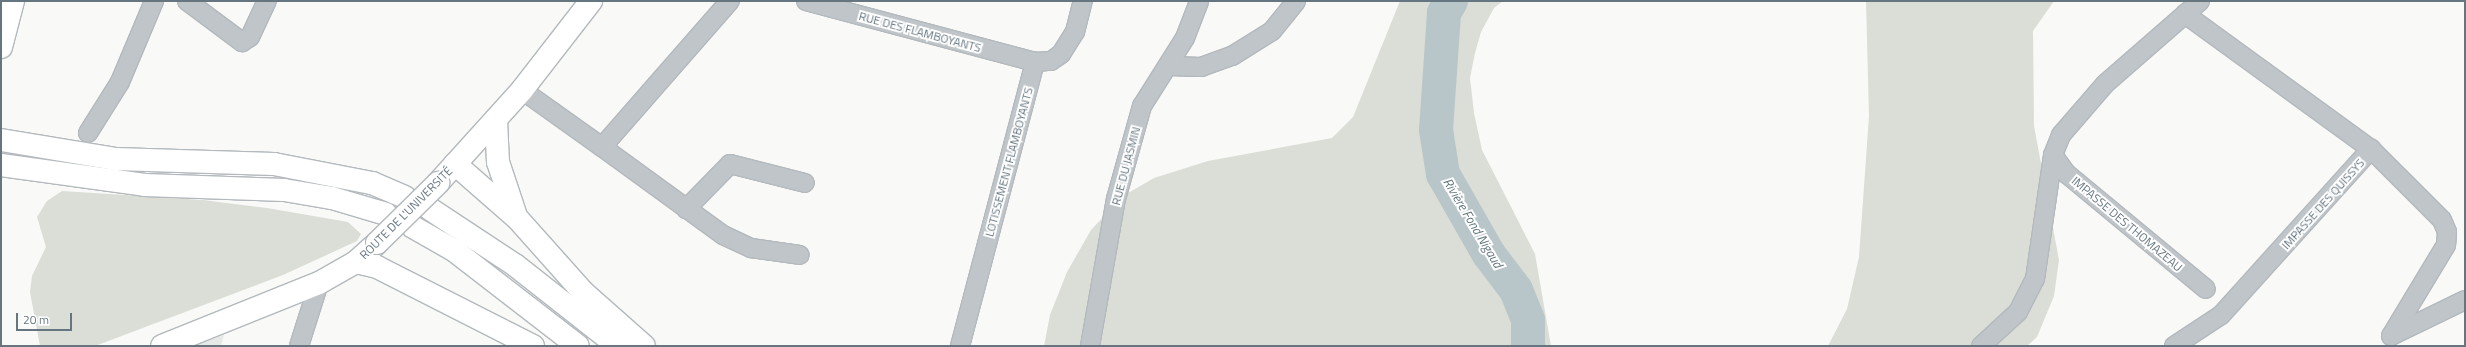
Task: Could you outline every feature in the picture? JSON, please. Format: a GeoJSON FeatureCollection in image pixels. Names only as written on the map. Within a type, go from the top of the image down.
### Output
{"type":"FeatureCollection","features":[{"type":"Feature","properties":{"kind":"main road"},"geometry":{"type":"LineString","coordinates":[[1,47],[13,1]]}},
{"type":"Feature","properties":{"kind":"main road","name":"ROUTE DE L'UNIVERSITÉ"},"geometry":{"type":"LineString","coordinates":[[162,346],[318,283],[356,262],[438,182],[496,120],[522,90],[591,1]]}},
{"type":"Feature","properties":{"kind":"main road"},"geometry":{"type":"LineString","coordinates":[[496,120],[498,162],[517,218]]}},
{"type":"Feature","properties":{"kind":"main road"},"geometry":{"type":"LineString","coordinates":[[1,140],[116,159],[274,164],[372,183],[404,197]]}},
{"type":"Feature","properties":{"kind":"main road"},"geometry":{"type":"LineString","coordinates":[[455,164],[517,218],[584,292],[644,346]]}},
{"type":"Feature","properties":{"kind":"main road"},"geometry":{"type":"LineString","coordinates":[[1,165],[145,185],[284,190],[332,198],[386,214]]}},
{"type":"Feature","properties":{"kind":"main road"},"geometry":{"type":"LineString","coordinates":[[430,209],[515,265],[618,346]]}},
{"type":"Feature","properties":{"kind":"main road"},"geometry":{"type":"LineString","coordinates":[[413,227],[461,255],[578,346]]}},
{"type":"Feature","properties":{"kind":"main road"},"geometry":{"type":"LineString","coordinates":[[356,262],[376,268],[533,346]]}},
{"type":"Feature","properties":{"kind":"street"},"geometry":{"type":"LineString","coordinates":[[88,133],[120,82],[154,1]]}},
{"type":"Feature","properties":{"kind":"street"},"geometry":{"type":"LineString","coordinates":[[187,1],[242,42],[250,37],[267,1]]}},
{"type":"Feature","properties":{"kind":"street"},"geometry":{"type":"LineString","coordinates":[[602,147],[730,1]]}},
{"type":"Feature","properties":{"kind":"street","name":"RUE DES FLAMBOYANTS"},"geometry":{"type":"LineString","coordinates":[[806,1],[1035,62]]}},
{"type":"Feature","properties":{"kind":"street"},"geometry":{"type":"LineString","coordinates":[[1035,62],[1051,61],[1061,54],[1075,32],[1083,1]]}},
{"type":"Feature","properties":{"kind":"street","name":"RUE DU JASMIN"},"geometry":{"type":"LineString","coordinates":[[1090,346],[1116,199],[1142,106],[1169,66],[1185,38],[1199,1]]}},
{"type":"Feature","properties":{"kind":"street"},"geometry":{"type":"LineString","coordinates":[[1169,66],[1201,67],[1232,56],[1272,31],[1296,1]]}},
{"type":"Feature","properties":{"kind":"street"},"geometry":{"type":"LineString","coordinates":[[1981,346],[1995,335],[2018,312],[2035,279],[2053,155],[2061,136],[2105,84],[2200,1]]}},
{"type":"Feature","properties":{"kind":"street","name":"IMPASSE DES QUISSYS"},"geometry":{"type":"LineString","coordinates":[[2174,346],[2221,315],[2371,149],[2185,14]]}},
{"type":"Feature","properties":{"kind":"street","name":"LOTISSEMENT FLAMBOYANTS"},"geometry":{"type":"LineString","coordinates":[[960,346],[1035,62]]}},
{"type":"Feature","properties":{"kind":"street"},"geometry":{"type":"LineString","coordinates":[[522,90],[723,235],[751,248],[800,255]]}},
{"type":"Feature","properties":{"kind":"street"},"geometry":{"type":"LineString","coordinates":[[2371,149],[2442,220],[2447,232],[2446,245],[2388,341]]}},
{"type":"Feature","properties":{"kind":"street","name":"IMPASSE DES THOMAZEAU"},"geometry":{"type":"LineString","coordinates":[[2053,155],[2067,174],[2206,289]]}},
{"type":"Feature","properties":{"kind":"street"},"geometry":{"type":"LineString","coordinates":[[686,208],[730,164],[805,183]]}},
{"type":"Feature","properties":{"kind":"street"},"geometry":{"type":"LineString","coordinates":[[299,346],[318,283]]}},
{"type":"Feature","properties":{"kind":"street"},"geometry":{"type":"LineString","coordinates":[[2388,341],[2465,300]]}},
{"type":"Feature","properties":{"kind":"shaded area"},"geometry":{"type":"Polygon","coordinates":[[[1400,1],[1503,1],[1494,8],[1481,32],[1475,53],[1470,78],[1474,113],[1482,150],[1535,254],[1551,346],[1044,346],[1050,315],[1067,272],[1091,230],[1123,196],[1154,178],[1208,161],[1332,138],[1353,117],[1400,1]]]}},
{"type":"Feature","properties":{"kind":"shaded area"},"geometry":{"type":"Polygon","coordinates":[[[1866,1],[2054,1],[2033,31],[2034,126],[2059,260],[2054,296],[2037,337],[2027,346],[1828,346],[1847,309],[1859,257],[1869,116],[1866,1]]]}},
{"type":"Feature","properties":{"kind":"shaded area"},"geometry":{"type":"Polygon","coordinates":[[[62,191],[203,200],[267,208],[348,222],[361,234],[357,241],[283,275],[95,346],[40,346],[30,292],[32,276],[46,247],[37,217],[47,201],[62,191]]]}},
{"type":"Feature","properties":{"kind":"shaded area"},"geometry":{"type":"Polygon","coordinates":[[[224,335],[221,346],[193,346],[224,335]]]}},
{"type":"Feature","properties":{"kind":"waterway","name":"Rivière Fond Nigaud"},"geometry":{"type":"LineString","coordinates":[[1451,1],[1444,13],[1436,130],[1443,174],[1488,253],[1516,290],[1528,320],[1528,346]]}}]}
